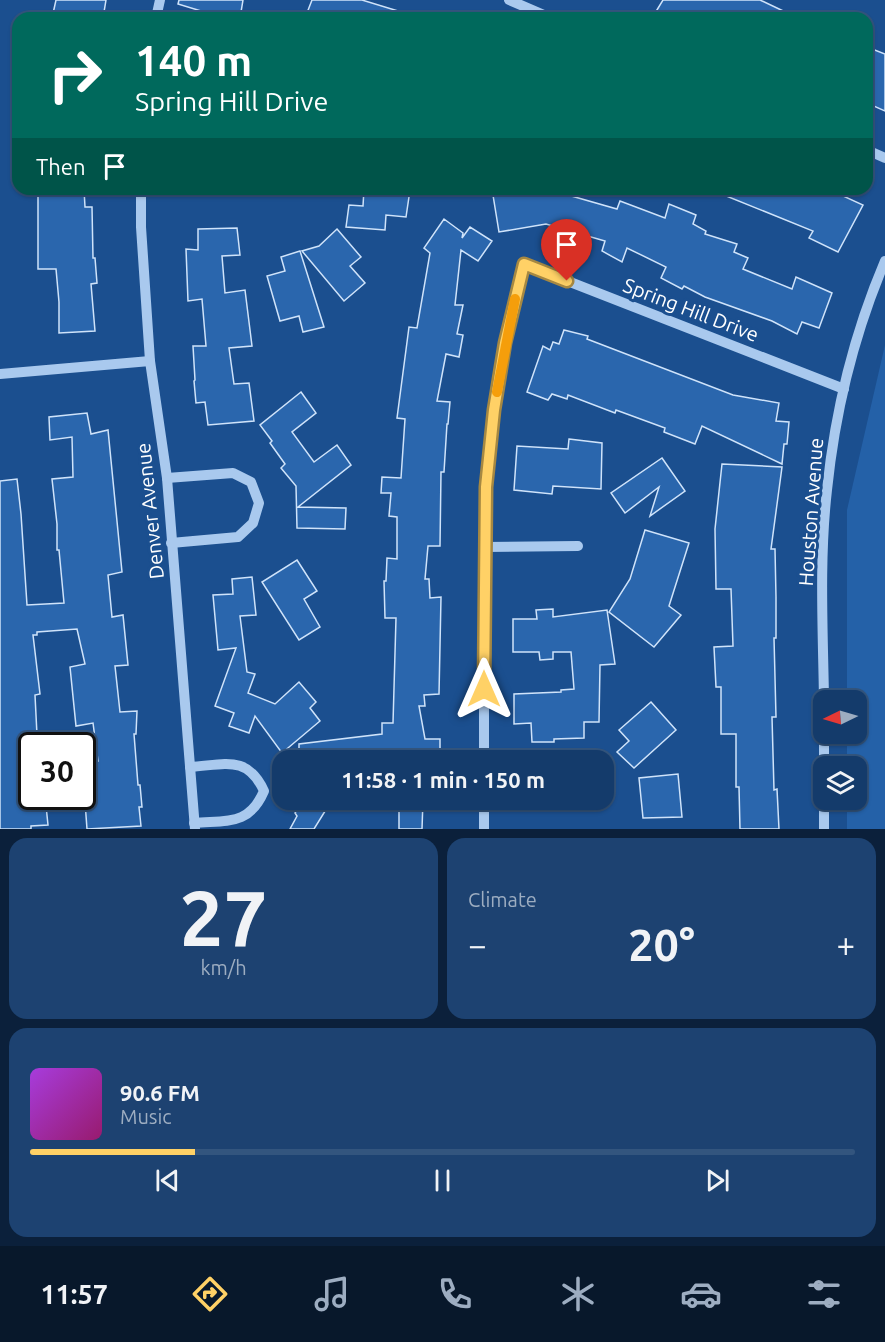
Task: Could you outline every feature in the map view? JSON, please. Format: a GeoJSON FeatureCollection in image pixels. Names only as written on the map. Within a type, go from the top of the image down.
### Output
{"type":"FeatureCollection","features":[{"type":"Feature","properties":{"kind":"street"},"geometry":{"type":"LineString","coordinates":[[509,0],[537,12]]}},
{"type":"Feature","properties":{"kind":"street","name":"Denver Avenue"},"geometry":{"type":"LineString","coordinates":[[141,195],[150,361],[167,478],[194,826]]}},
{"type":"Feature","properties":{"kind":"street","name":"Houston Avenue"},"geometry":{"type":"LineString","coordinates":[[824,690],[823,558],[827,492],[835,432],[860,329],[885,261]]}},
{"type":"Feature","properties":{"kind":"street","name":"Spring Hill Drive"},"geometry":{"type":"LineString","coordinates":[[484,547],[486,487],[494,410],[505,343],[524,264],[844,389]]}},
{"type":"Feature","properties":{"kind":"street"},"geometry":{"type":"LineString","coordinates":[[0,374],[150,361]]}},
{"type":"Feature","properties":{"kind":"street"},"geometry":{"type":"LineString","coordinates":[[167,478],[233,473],[251,482],[259,503],[253,523],[238,537],[171,543]]}},
{"type":"Feature","properties":{"kind":"street"},"geometry":{"type":"LineString","coordinates":[[484,750],[484,547],[578,546]]}},
{"type":"Feature","properties":{"kind":"street"},"geometry":{"type":"LineString","coordinates":[[190,767],[240,764],[257,775],[264,791],[257,806],[240,819],[194,826]]}},
{"type":"Feature","properties":{"kind":"street"},"geometry":{"type":"LineString","coordinates":[[484,810],[484,829]]}},
{"type":"Feature","properties":{"kind":"street"},"geometry":{"type":"LineString","coordinates":[[824,810],[824,829]]}},
{"type":"Feature","properties":{"kind":"shaded area"},"geometry":{"type":"Polygon","coordinates":[[[885,345],[885,829],[847,829],[847,810],[867,810],[867,756],[847,756],[847,744],[867,744],[867,690],[847,690],[847,510],[885,345]]]}},
{"type":"Feature","properties":{"kind":"building"},"geometry":{"type":"Polygon","coordinates":[[[56,0],[106,0],[104,12],[53,12],[56,0]]]}},
{"type":"Feature","properties":{"kind":"building"},"geometry":{"type":"Polygon","coordinates":[[[179,0],[243,0],[241,12],[204,12],[178,4],[179,0]]]}},
{"type":"Feature","properties":{"kind":"building"},"geometry":{"type":"Polygon","coordinates":[[[312,0],[362,0],[401,12],[307,12],[312,0]]]}},
{"type":"Feature","properties":{"kind":"building"},"geometry":{"type":"Polygon","coordinates":[[[663,0],[760,0],[785,12],[656,12],[663,0]]]}},
{"type":"Feature","properties":{"kind":"building"},"geometry":{"type":"Polygon","coordinates":[[[873,49],[885,54],[885,111],[873,106],[873,49]]]}},
{"type":"Feature","properties":{"kind":"building"},"geometry":{"type":"Polygon","coordinates":[[[38,195],[84,195],[85,207],[92,207],[93,258],[95,258],[97,283],[91,284],[95,331],[59,333],[56,269],[38,269],[38,195]]]}},
{"type":"Feature","properties":{"kind":"building"},"geometry":{"type":"Polygon","coordinates":[[[364,195],[409,195],[406,217],[386,215],[385,230],[346,227],[349,205],[363,206],[364,195]]]}},
{"type":"Feature","properties":{"kind":"building"},"geometry":{"type":"Polygon","coordinates":[[[493,195],[568,195],[617,209],[620,201],[665,218],[669,204],[696,215],[693,224],[706,231],[705,234],[737,244],[734,252],[748,258],[743,269],[792,289],[796,277],[832,293],[819,328],[802,322],[797,334],[772,321],[705,297],[684,286],[682,289],[661,278],[666,267],[627,248],[622,262],[602,251],[605,241],[546,224],[499,232],[493,195]]]}},
{"type":"Feature","properties":{"kind":"building"},"geometry":{"type":"Polygon","coordinates":[[[724,195],[841,195],[863,205],[838,252],[809,238],[813,231],[724,195]]]}},
{"type":"Feature","properties":{"kind":"building"},"geometry":{"type":"Polygon","coordinates":[[[444,219],[463,233],[462,238],[470,227],[492,241],[478,261],[461,250],[455,305],[463,305],[457,334],[463,335],[459,357],[446,354],[437,401],[450,402],[444,472],[441,472],[440,546],[428,546],[425,579],[429,579],[430,598],[441,597],[439,694],[424,695],[425,706],[419,706],[425,739],[440,739],[440,750],[299,750],[299,744],[382,734],[382,723],[393,723],[396,618],[385,618],[384,581],[386,581],[387,558],[397,559],[397,517],[389,516],[391,493],[381,493],[382,477],[401,478],[405,419],[397,418],[409,327],[417,328],[430,253],[424,248],[444,219]]]}},
{"type":"Feature","properties":{"kind":"building"},"geometry":{"type":"Polygon","coordinates":[[[237,228],[240,255],[222,256],[225,293],[245,290],[252,346],[229,348],[234,384],[249,383],[254,421],[208,425],[205,402],[196,403],[194,381],[193,346],[206,346],[202,299],[188,301],[186,249],[198,250],[198,229],[237,228]]]}},
{"type":"Feature","properties":{"kind":"building"},"geometry":{"type":"Polygon","coordinates":[[[337,229],[361,257],[350,266],[365,283],[344,301],[302,251],[319,246],[337,229]]]}},
{"type":"Feature","properties":{"kind":"building"},"geometry":{"type":"Polygon","coordinates":[[[300,251],[324,327],[303,332],[299,316],[280,321],[267,276],[285,271],[281,257],[300,251]]]}},
{"type":"Feature","properties":{"kind":"building"},"geometry":{"type":"Polygon","coordinates":[[[564,330],[588,336],[587,339],[733,395],[779,403],[776,421],[789,422],[782,464],[702,426],[695,444],[664,432],[665,428],[616,410],[615,413],[568,395],[567,399],[552,394],[548,400],[527,392],[543,346],[550,350],[553,342],[559,344],[564,330]]]}},
{"type":"Feature","properties":{"kind":"building"},"geometry":{"type":"Polygon","coordinates":[[[301,392],[316,413],[292,432],[314,462],[337,445],[351,465],[298,507],[346,508],[345,529],[297,528],[296,486],[281,468],[285,464],[260,425],[301,392]]]}},
{"type":"Feature","properties":{"kind":"building"},"geometry":{"type":"Polygon","coordinates":[[[87,413],[91,434],[108,430],[122,572],[108,575],[112,617],[123,615],[128,665],[115,666],[120,712],[137,711],[136,734],[134,734],[142,807],[139,807],[141,826],[87,829],[86,810],[96,810],[96,761],[98,761],[96,732],[93,723],[76,726],[70,667],[85,664],[77,629],[37,632],[37,635],[33,635],[40,694],[35,695],[37,732],[18,732],[18,810],[46,810],[48,825],[31,826],[31,829],[0,829],[0,481],[17,479],[27,605],[64,603],[59,550],[57,550],[57,524],[52,479],[73,477],[72,437],[50,440],[49,417],[87,413]]]}},
{"type":"Feature","properties":{"kind":"building"},"geometry":{"type":"Polygon","coordinates":[[[569,439],[602,443],[601,489],[553,486],[552,494],[514,490],[517,446],[568,449],[569,439]]]}},
{"type":"Feature","properties":{"kind":"building"},"geometry":{"type":"Polygon","coordinates":[[[662,458],[685,491],[650,516],[659,487],[625,513],[611,493],[662,458]]]}},
{"type":"Feature","properties":{"kind":"building"},"geometry":{"type":"Polygon","coordinates":[[[722,464],[782,467],[771,549],[775,549],[776,717],[772,717],[774,790],[777,789],[779,829],[740,829],[739,787],[736,787],[736,734],[721,734],[721,687],[716,687],[714,647],[733,646],[731,589],[716,589],[715,529],[722,464]]]}},
{"type":"Feature","properties":{"kind":"building"},"geometry":{"type":"Polygon","coordinates":[[[645,530],[689,543],[669,606],[681,615],[654,647],[609,612],[630,579],[645,530]]]}},
{"type":"Feature","properties":{"kind":"building"},"geometry":{"type":"Polygon","coordinates":[[[297,560],[317,591],[304,599],[320,627],[299,640],[262,582],[297,560]]]}},
{"type":"Feature","properties":{"kind":"building"},"geometry":{"type":"Polygon","coordinates":[[[252,577],[256,615],[240,616],[247,672],[255,674],[248,693],[275,704],[299,682],[316,702],[310,708],[320,721],[286,750],[280,750],[255,716],[249,733],[229,726],[234,713],[215,706],[236,648],[218,650],[213,595],[233,594],[232,579],[252,577]]]}},
{"type":"Feature","properties":{"kind":"building"},"geometry":{"type":"Polygon","coordinates":[[[553,609],[553,617],[607,610],[615,664],[600,665],[599,722],[584,722],[584,738],[532,742],[531,723],[514,724],[514,694],[561,692],[561,690],[574,689],[571,652],[553,652],[553,659],[540,660],[539,652],[513,652],[513,619],[537,619],[536,610],[553,609]]]}},
{"type":"Feature","properties":{"kind":"building"},"geometry":{"type":"Polygon","coordinates":[[[651,702],[676,730],[634,768],[617,752],[629,741],[619,730],[651,702]]]}},
{"type":"Feature","properties":{"kind":"building"},"geometry":{"type":"Polygon","coordinates":[[[678,774],[682,817],[643,818],[639,778],[678,774]]]}},
{"type":"Feature","properties":{"kind":"building"},"geometry":{"type":"Polygon","coordinates":[[[297,810],[326,810],[314,829],[290,829],[297,816],[295,813],[297,810]]]}},
{"type":"Feature","properties":{"kind":"building"},"geometry":{"type":"Polygon","coordinates":[[[399,810],[423,810],[422,829],[399,829],[399,810]]]}},
{"type":"Feature","properties":{"kind":"slow traffic"},"geometry":{"type":"LineString","coordinates":[[497,392],[515,299]]}},
{"type":"Feature","properties":{"kind":"route"},"geometry":{"type":"LineString","coordinates":[[484,689],[486,487],[494,410],[505,343],[524,264],[567,281]]}}]}
